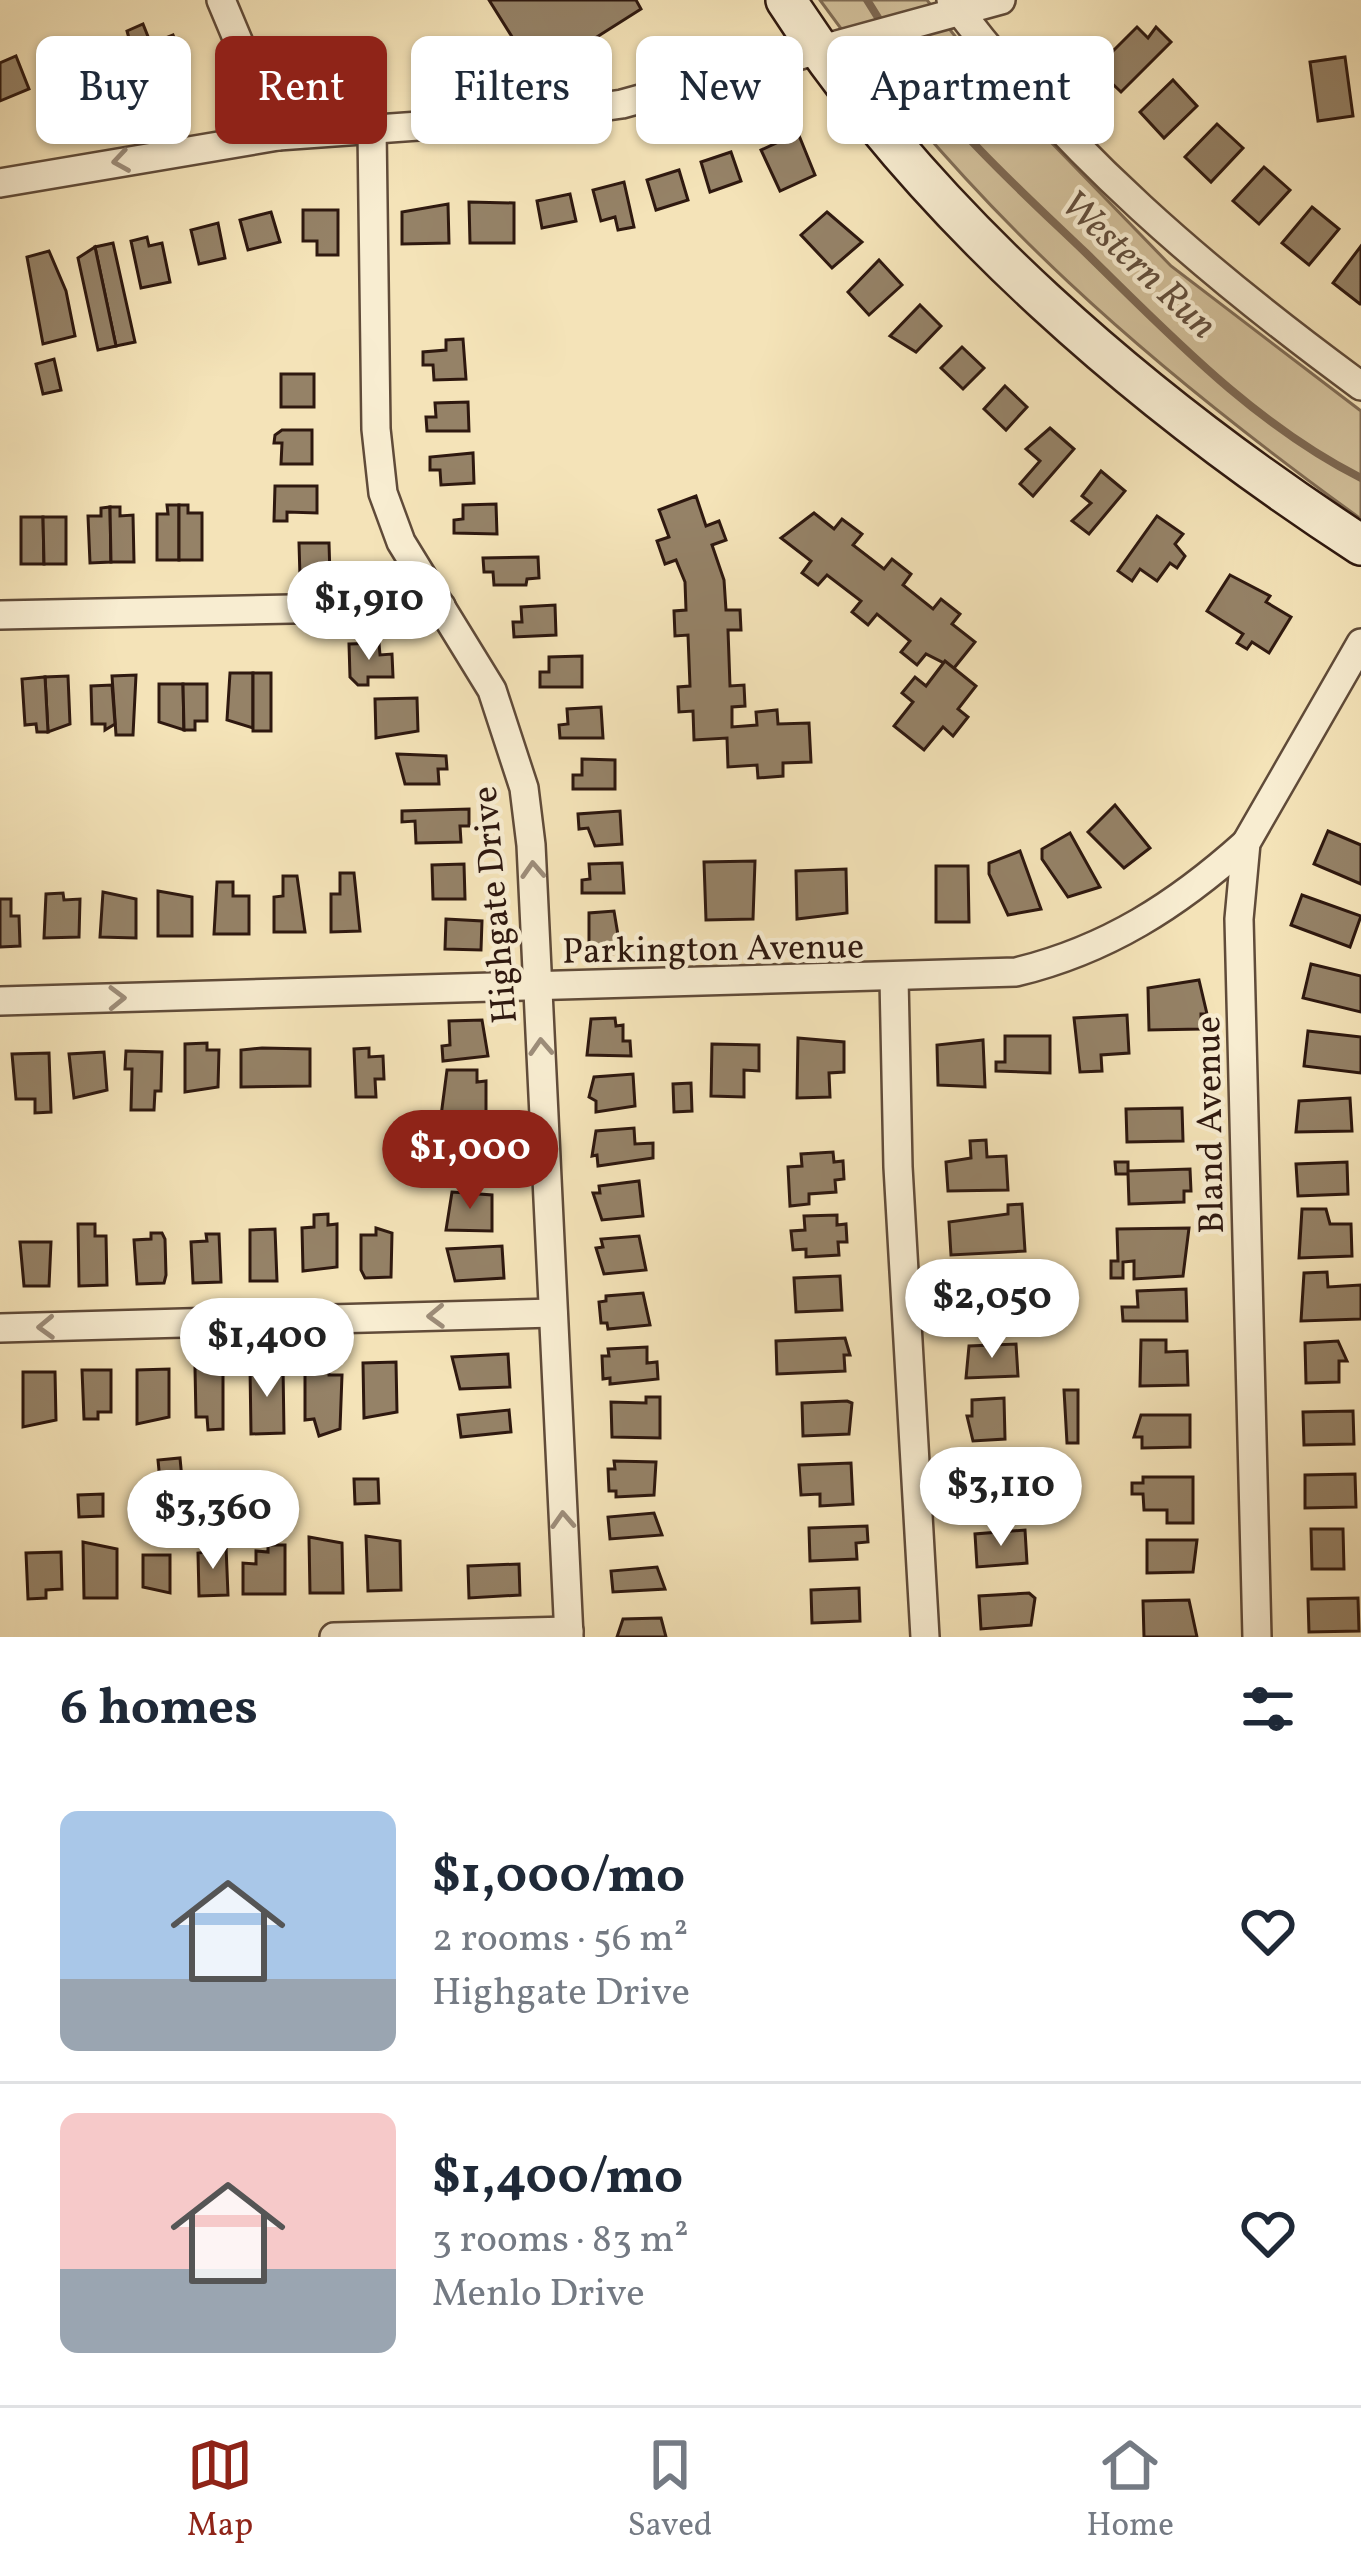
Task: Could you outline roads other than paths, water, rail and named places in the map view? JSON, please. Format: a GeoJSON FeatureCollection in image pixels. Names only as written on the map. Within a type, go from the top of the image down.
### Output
{"type":"FeatureCollection","features":[{"type":"Feature","properties":{"kind":"main road"},"geometry":{"type":"LineString","coordinates":[[786,0],[818,50],[953,206],[1130,377],[1288,498],[1361,545]]}},
{"type":"Feature","properties":{"kind":"street"},"geometry":{"type":"LineString","coordinates":[[221,0],[236,36]]}},
{"type":"Feature","properties":{"kind":"street"},"geometry":{"type":"LineString","coordinates":[[387,128],[516,119],[622,104],[859,39],[954,4],[1001,0]]}},
{"type":"Feature","properties":{"kind":"street"},"geometry":{"type":"LineString","coordinates":[[954,4],[1028,95],[1152,219],[1226,285],[1361,386]]}},
{"type":"Feature","properties":{"kind":"street"},"geometry":{"type":"LineString","coordinates":[[0,183],[231,144]]}},
{"type":"Feature","properties":{"kind":"street","name":"Highgate Drive"},"geometry":{"type":"LineString","coordinates":[[372,144],[378,466],[401,542],[492,690],[524,788],[569,1634]]}},
{"type":"Feature","properties":{"kind":"street"},"geometry":{"type":"LineString","coordinates":[[0,615],[441,606]]}},
{"type":"Feature","properties":{"kind":"street","name":"Bland Avenue"},"geometry":{"type":"LineString","coordinates":[[1257,1637],[1240,943],[1246,843],[1361,643]]}},
{"type":"Feature","properties":{"kind":"street","name":"Parkington Avenue"},"geometry":{"type":"LineString","coordinates":[[0,1001],[1016,971],[1079,952],[1190,894],[1246,843]]}},
{"type":"Feature","properties":{"kind":"street"},"geometry":{"type":"LineString","coordinates":[[894,978],[897,1148],[926,1637]]}},
{"type":"Feature","properties":{"kind":"street"},"geometry":{"type":"LineString","coordinates":[[0,1328],[553,1313]]}},
{"type":"Feature","properties":{"kind":"street"},"geometry":{"type":"LineString","coordinates":[[334,1637],[569,1634]]}},
{"type":"Feature","properties":{"kind":"waterway","name":"Western Run"},"geometry":{"type":"LineString","coordinates":[[867,0],[882,24]]}},
{"type":"Feature","properties":{"kind":"waterway","name":"Western Run"},"geometry":{"type":"LineString","coordinates":[[975,144],[1249,405],[1361,478]]}}]}
